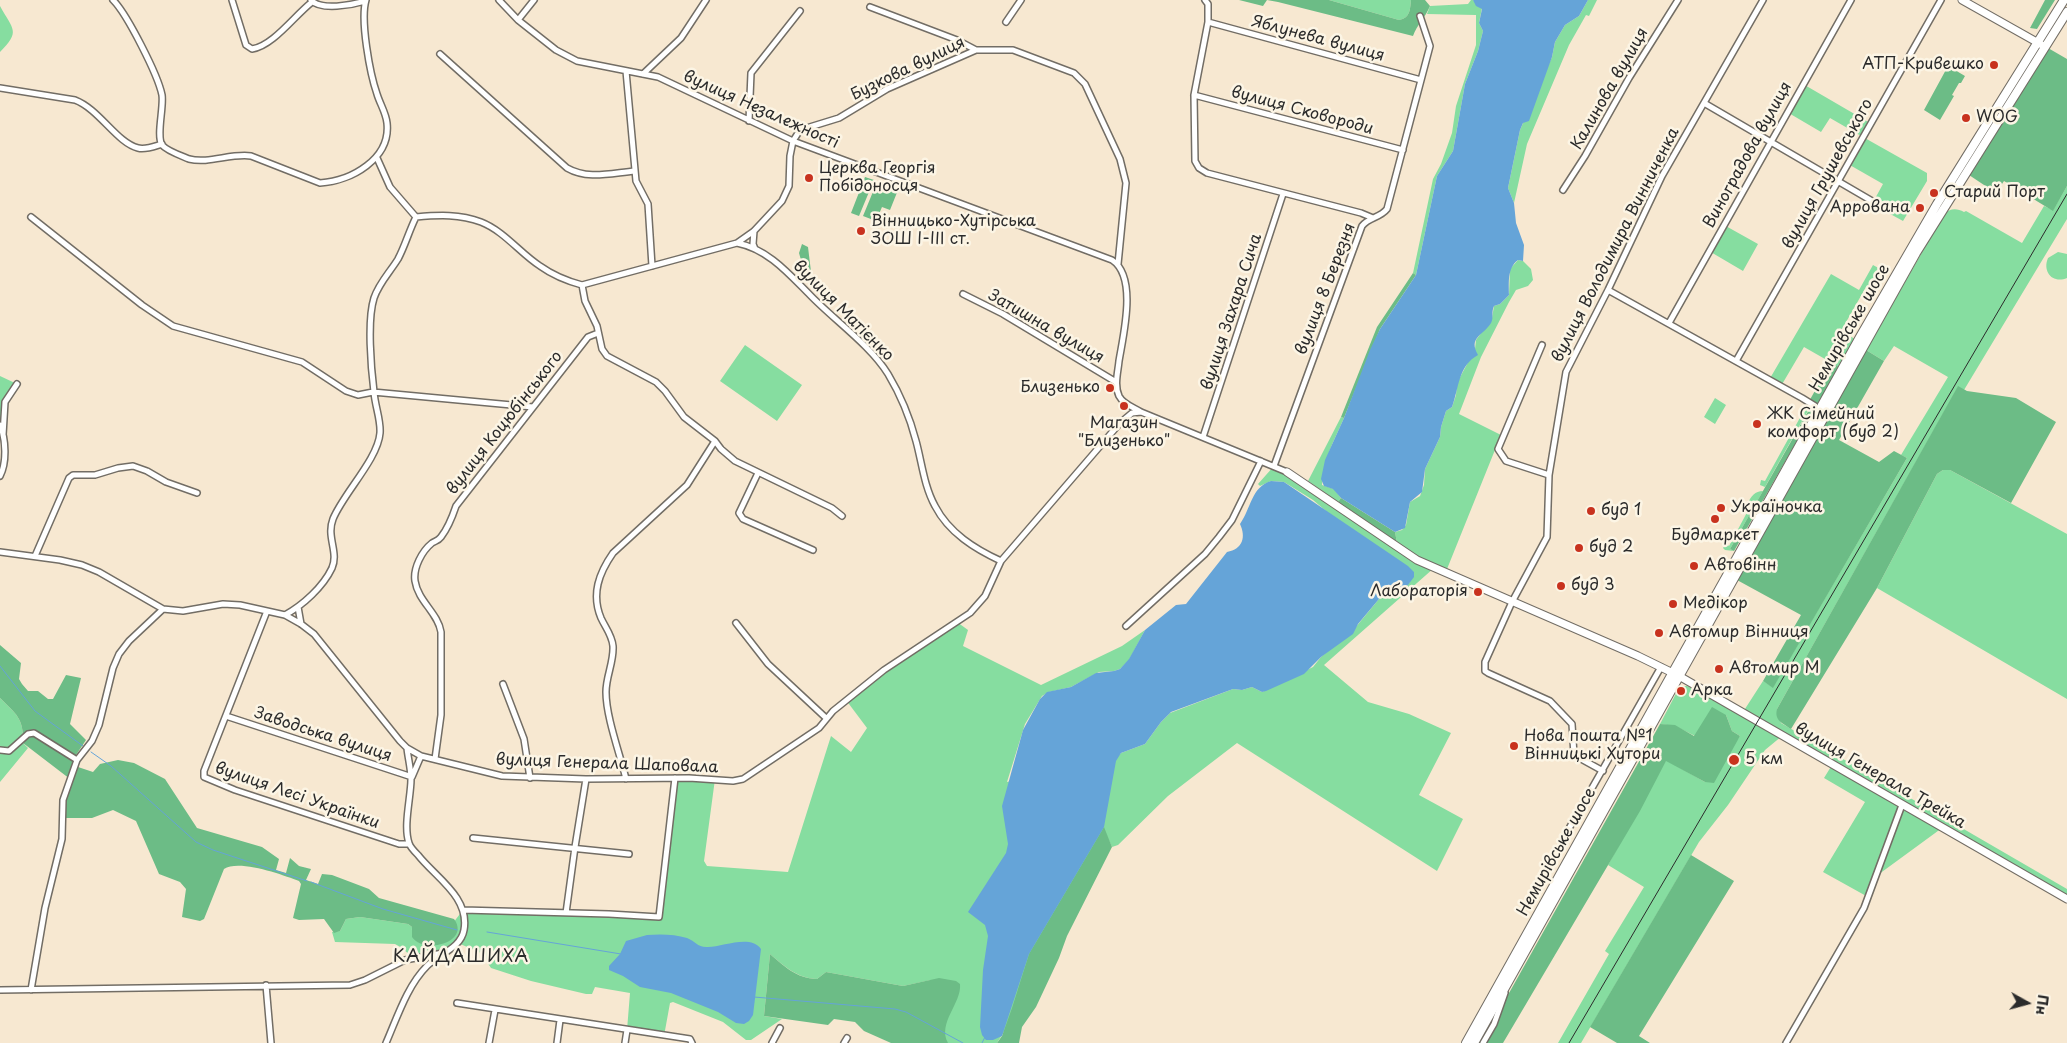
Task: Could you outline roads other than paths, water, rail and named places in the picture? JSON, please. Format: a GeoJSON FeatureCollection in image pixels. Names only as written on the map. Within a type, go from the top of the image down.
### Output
{"type":"FeatureCollection","features":[{"type":"Feature","properties":{"kind":"main road","name":"Немирівське шосе"},"geometry":{"type":"LineString","coordinates":[[1466,1043],[1916,253],[2042,45],[2064,0]]}},
{"type":"Feature","properties":{"kind":"main road","name":"Немирівське шосе"},"geometry":{"type":"LineString","coordinates":[[1474,1043],[1818,408],[1937,204],[2042,45],[2067,12]]}},
{"type":"Feature","properties":{"kind":"street"},"geometry":{"type":"LineString","coordinates":[[113,0],[121,9],[138,39],[160,89],[163,100],[160,133],[162,144],[170,150],[194,159],[251,156],[320,183],[332,181],[361,170],[376,158],[386,138],[388,126],[372,74],[364,16],[366,1],[348,6],[332,6],[312,1],[279,33],[258,48],[252,49],[246,45],[232,0]]}},
{"type":"Feature","properties":{"kind":"street"},"geometry":{"type":"LineString","coordinates":[[499,0],[518,20],[556,50],[577,61],[665,80],[793,140],[803,148]]}},
{"type":"Feature","properties":{"kind":"street"},"geometry":{"type":"LineString","coordinates":[[518,20],[534,0]]}},
{"type":"Feature","properties":{"kind":"street"},"geometry":{"type":"LineString","coordinates":[[643,74],[681,38],[706,0]]}},
{"type":"Feature","properties":{"kind":"street"},"geometry":{"type":"LineString","coordinates":[[1006,22],[1021,0]]}},
{"type":"Feature","properties":{"kind":"street"},"geometry":{"type":"LineString","coordinates":[[1205,0],[1208,4],[1208,22],[1194,96],[1195,160],[1199,168],[1207,173],[1374,218]]}},
{"type":"Feature","properties":{"kind":"street","name":"Калинова вулиця"},"geometry":{"type":"LineString","coordinates":[[1563,190],[1585,156],[1629,78],[1678,0]]}},
{"type":"Feature","properties":{"kind":"street","name":"вулиця Володимира Винниченка"},"geometry":{"type":"LineString","coordinates":[[1603,771],[1574,755],[1572,724],[1550,701],[1485,671],[1485,662],[1512,602],[1547,537],[1549,475],[1564,376],[1608,290],[1662,176],[1763,0]]}},
{"type":"Feature","properties":{"kind":"street","name":"Виноградова вулиця"},"geometry":{"type":"LineString","coordinates":[[1668,323],[1851,0]]}},
{"type":"Feature","properties":{"kind":"street","name":"вулиця Грушевського"},"geometry":{"type":"LineString","coordinates":[[1736,361],[1941,0]]}},
{"type":"Feature","properties":{"kind":"street"},"geometry":{"type":"LineString","coordinates":[[1962,0],[1974,3],[2042,45]]}},
{"type":"Feature","properties":{"kind":"street"},"geometry":{"type":"LineString","coordinates":[[870,7],[957,40],[976,50]]}},
{"type":"Feature","properties":{"kind":"street"},"geometry":{"type":"LineString","coordinates":[[749,120],[751,73],[800,11]]}},
{"type":"Feature","properties":{"kind":"street","name":"вулиця 8 Березня"},"geometry":{"type":"LineString","coordinates":[[1274,466],[1362,226],[1366,221],[1382,215],[1387,209],[1430,46],[1420,16]]}},
{"type":"Feature","properties":{"kind":"street","name":"Яблунева вулиця"},"geometry":{"type":"LineString","coordinates":[[1208,22],[1421,80]]}},
{"type":"Feature","properties":{"kind":"street","name":"Бузкова вулиця"},"geometry":{"type":"LineString","coordinates":[[793,140],[800,130],[838,118],[887,89],[976,50],[1013,50],[1074,73],[1085,84],[1120,159],[1126,183],[1118,264]]}},
{"type":"Feature","properties":{"kind":"street"},"geometry":{"type":"LineString","coordinates":[[440,54],[566,168],[589,176],[635,171]]}},
{"type":"Feature","properties":{"kind":"street"},"geometry":{"type":"LineString","coordinates":[[626,71],[635,171],[637,184],[648,204],[652,266]]}},
{"type":"Feature","properties":{"kind":"street"},"geometry":{"type":"LineString","coordinates":[[0,88],[80,102],[91,109],[132,146],[144,148],[162,144]]}},
{"type":"Feature","properties":{"kind":"street","name":"вулиця Сковороди"},"geometry":{"type":"LineString","coordinates":[[1194,96],[1403,150]]}},
{"type":"Feature","properties":{"kind":"street"},"geometry":{"type":"LineString","coordinates":[[1704,103],[1872,201]]}},
{"type":"Feature","properties":{"kind":"street"},"geometry":{"type":"LineString","coordinates":[[416,218],[444,214],[481,222],[494,229],[539,266],[560,279],[582,285],[737,243],[754,231],[782,201],[789,186],[790,156],[793,140]]}},
{"type":"Feature","properties":{"kind":"street","name":"вулиця Незалежності"},"geometry":{"type":"LineString","coordinates":[[793,140],[1112,260],[1118,264]]}},
{"type":"Feature","properties":{"kind":"street"},"geometry":{"type":"LineString","coordinates":[[376,158],[390,187],[416,218]]}},
{"type":"Feature","properties":{"kind":"street","name":"вулиця Захара Сича"},"geometry":{"type":"LineString","coordinates":[[1203,437],[1283,194]]}},
{"type":"Feature","properties":{"kind":"street"},"geometry":{"type":"LineString","coordinates":[[31,217],[142,305],[172,326],[302,362],[346,391],[358,395],[374,392],[532,407]]}},
{"type":"Feature","properties":{"kind":"street"},"geometry":{"type":"LineString","coordinates":[[285,615],[298,607],[325,580],[333,566],[334,556],[330,537],[333,519],[378,443],[379,424],[374,392],[371,336],[374,298],[398,258],[416,218]]}},
{"type":"Feature","properties":{"kind":"street"},"geometry":{"type":"LineString","coordinates":[[754,231],[753,244],[755,249]]}},
{"type":"Feature","properties":{"kind":"street","name":"вулиця Матієнко"},"geometry":{"type":"LineString","coordinates":[[737,243],[755,249],[784,268],[887,372],[902,400],[916,439],[926,484],[935,507],[964,540],[977,550],[1001,562]]}},
{"type":"Feature","properties":{"kind":"street"},"geometry":{"type":"LineString","coordinates":[[1118,264],[1125,279],[1128,306],[1116,382],[1121,399],[1141,412],[1287,472]]}},
{"type":"Feature","properties":{"kind":"street"},"geometry":{"type":"LineString","coordinates":[[582,285],[585,301],[598,333],[602,349],[607,356],[656,382],[684,417],[715,441],[735,461],[832,508],[842,516]]}},
{"type":"Feature","properties":{"kind":"street"},"geometry":{"type":"LineString","coordinates":[[1608,290],[1818,408]]}},
{"type":"Feature","properties":{"kind":"street","name":"Затишна вулиця"},"geometry":{"type":"LineString","coordinates":[[963,294],[1003,314],[1116,382]]}},
{"type":"Feature","properties":{"kind":"street","name":"вулиця Коцюбінського"},"geometry":{"type":"LineString","coordinates":[[435,759],[441,715],[441,632],[439,624],[418,592],[415,581],[415,568],[423,554],[432,543],[439,540],[449,526],[456,506],[532,407],[588,337],[598,333]]}},
{"type":"Feature","properties":{"kind":"street"},"geometry":{"type":"LineString","coordinates":[[1542,345],[1498,449],[1506,461],[1549,475]]}},
{"type":"Feature","properties":{"kind":"street"},"geometry":{"type":"LineString","coordinates":[[0,476],[4,465],[5,402],[17,384]]}},
{"type":"Feature","properties":{"kind":"street","name":"вулиця Генерала Шаповала"},"geometry":{"type":"LineString","coordinates":[[0,552],[72,562],[92,569],[163,609],[183,611],[229,604],[285,615],[302,624],[325,646],[407,748],[421,756],[494,774],[530,778],[741,780],[819,728],[826,718],[884,670],[970,613],[985,596],[1001,562],[1120,423],[1132,413],[1141,412]]}},
{"type":"Feature","properties":{"kind":"street"},"geometry":{"type":"LineString","coordinates":[[0,425],[3,434]]}},
{"type":"Feature","properties":{"kind":"street"},"geometry":{"type":"LineString","coordinates":[[626,779],[608,708],[606,693],[613,645],[596,600],[598,582],[605,565],[613,553],[687,485],[715,441]]}},
{"type":"Feature","properties":{"kind":"street"},"geometry":{"type":"LineString","coordinates":[[1126,626],[1205,554],[1219,538],[1232,520],[1261,461]]}},
{"type":"Feature","properties":{"kind":"street"},"geometry":{"type":"LineString","coordinates":[[35,556],[69,478],[73,475],[95,475],[118,468],[133,466],[147,471],[166,482],[197,493]]}},
{"type":"Feature","properties":{"kind":"street","name":"вулиця Генерала Трейка"},"geometry":{"type":"LineString","coordinates":[[1287,472],[1417,560],[1661,667],[2067,899]]}},
{"type":"Feature","properties":{"kind":"street"},"geometry":{"type":"LineString","coordinates":[[758,473],[739,513],[743,519],[813,550]]}},
{"type":"Feature","properties":{"kind":"street"},"geometry":{"type":"LineString","coordinates":[[298,607],[302,624]]}},
{"type":"Feature","properties":{"kind":"street"},"geometry":{"type":"LineString","coordinates":[[30,990],[45,908],[62,839],[64,800],[76,760],[92,740],[99,725],[112,668],[118,654],[163,609]]}},
{"type":"Feature","properties":{"kind":"street","name":"вулиця Лесі Українки"},"geometry":{"type":"LineString","coordinates":[[267,611],[204,771],[204,778],[399,844],[409,844]]}},
{"type":"Feature","properties":{"kind":"street"},"geometry":{"type":"LineString","coordinates":[[736,624],[768,664],[826,718]]}},
{"type":"Feature","properties":{"kind":"street"},"geometry":{"type":"LineString","coordinates":[[1563,839],[1661,667]]}},
{"type":"Feature","properties":{"kind":"street"},"geometry":{"type":"LineString","coordinates":[[503,684],[524,739],[530,778]]}},
{"type":"Feature","properties":{"kind":"street","name":"Заводська вулиця"},"geometry":{"type":"LineString","coordinates":[[226,716],[412,777]]}},
{"type":"Feature","properties":{"kind":"street"},"geometry":{"type":"LineString","coordinates":[[0,750],[9,751],[28,734],[34,734],[76,760]]}},
{"type":"Feature","properties":{"kind":"street"},"geometry":{"type":"LineString","coordinates":[[386,1043],[415,981],[427,966],[450,949],[461,937],[464,930],[463,910],[454,893],[434,875],[409,844],[407,831],[412,777],[407,748]]}},
{"type":"Feature","properties":{"kind":"street"},"geometry":{"type":"LineString","coordinates":[[412,777],[421,756]]}},
{"type":"Feature","properties":{"kind":"street"},"geometry":{"type":"LineString","coordinates":[[463,910],[660,917],[675,778]]}},
{"type":"Feature","properties":{"kind":"street"},"geometry":{"type":"LineString","coordinates":[[566,913],[586,779]]}},
{"type":"Feature","properties":{"kind":"street"},"geometry":{"type":"LineString","coordinates":[[1786,1043],[1864,908],[1902,805]]}},
{"type":"Feature","properties":{"kind":"street"},"geometry":{"type":"LineString","coordinates":[[473,838],[629,854]]}},
{"type":"Feature","properties":{"kind":"street"},"geometry":{"type":"LineString","coordinates":[[0,990],[355,984],[405,960],[443,953]]}},
{"type":"Feature","properties":{"kind":"street"},"geometry":{"type":"LineString","coordinates":[[1484,1043],[1494,1024],[1507,984]]}},
{"type":"Feature","properties":{"kind":"street"},"geometry":{"type":"LineString","coordinates":[[266,985],[271,1043]]}},
{"type":"Feature","properties":{"kind":"street"},"geometry":{"type":"LineString","coordinates":[[457,1003],[690,1039],[692,1043]]}},
{"type":"Feature","properties":{"kind":"street"},"geometry":{"type":"LineString","coordinates":[[489,1043],[495,1010]]}},
{"type":"Feature","properties":{"kind":"street"},"geometry":{"type":"LineString","coordinates":[[557,1043],[560,1020]]}},
{"type":"Feature","properties":{"kind":"street"},"geometry":{"type":"LineString","coordinates":[[772,1043],[780,1028]]}},
{"type":"Feature","properties":{"kind":"street"},"geometry":{"type":"LineString","coordinates":[[625,1043],[627,1030]]}},
{"type":"Feature","properties":{"kind":"water"},"geometry":{"type":"Polygon","coordinates":[[[1473,0],[1588,0],[1579,16],[1565,25],[1555,42],[1552,57],[1529,121],[1523,123],[1520,130],[1508,188],[1514,203],[1516,223],[1524,245],[1523,261],[1518,260],[1514,263],[1509,276],[1509,295],[1500,304],[1494,306],[1491,323],[1476,340],[1475,349],[1478,355],[1466,365],[1460,378],[1452,407],[1446,411],[1440,437],[1425,469],[1422,492],[1410,502],[1405,528],[1395,532],[1341,498],[1333,489],[1324,486],[1321,479],[1325,460],[1344,418],[1370,350],[1380,329],[1416,275],[1437,176],[1453,151],[1465,84],[1478,51],[1483,31],[1479,23],[1482,9],[1476,6],[1473,0]]]}},
{"type":"Feature","properties":{"kind":"water"},"geometry":{"type":"Polygon","coordinates":[[[1271,481],[1284,482],[1408,566],[1414,572],[1414,577],[1408,585],[1379,599],[1358,624],[1353,634],[1321,657],[1304,674],[1266,691],[1262,692],[1252,687],[1242,690],[1233,689],[1171,712],[1145,744],[1121,753],[1116,761],[1104,827],[1029,954],[1002,1036],[993,1040],[986,1040],[982,1035],[980,1027],[983,970],[988,936],[985,925],[968,912],[1006,853],[1008,844],[1002,806],[1023,730],[1040,699],[1047,692],[1071,687],[1096,673],[1120,669],[1129,659],[1145,630],[1176,605],[1186,604],[1227,552],[1240,545],[1243,533],[1240,524],[1252,499],[1259,488],[1271,481]]]}},
{"type":"Feature","properties":{"kind":"water"},"geometry":{"type":"Polygon","coordinates":[[[647,935],[682,937],[705,947],[736,942],[750,942],[761,949],[753,1015],[749,1021],[744,1024],[736,1023],[718,1012],[671,993],[640,987],[609,970],[609,966],[620,954],[626,941],[647,935]]]}},
{"type":"Feature","properties":{"kind":"waterway"},"geometry":{"type":"LineString","coordinates":[[0,666],[35,711],[83,746]]}},
{"type":"Feature","properties":{"kind":"waterway"},"geometry":{"type":"LineString","coordinates":[[91,752],[111,766],[196,842],[213,850],[307,881]]}},
{"type":"Feature","properties":{"kind":"waterway"},"geometry":{"type":"LineString","coordinates":[[311,882],[383,909],[457,930]]}},
{"type":"Feature","properties":{"kind":"waterway"},"geometry":{"type":"LineString","coordinates":[[487,932],[621,954]]}},
{"type":"Feature","properties":{"kind":"waterway"},"geometry":{"type":"LineString","coordinates":[[754,997],[895,1009],[906,1012],[963,1043]]}},
{"type":"Feature","properties":{"kind":"waterway"},"geometry":{"type":"LineString","coordinates":[[982,1043],[985,1037]]}},
{"type":"Feature","properties":{"kind":"railway"},"geometry":{"type":"LineString","coordinates":[[1569,1043],[2067,194]]}},
{"type":"Feature","properties":{"kind":"place","name":"АТП-Кривешко"},"geometry":{"type":"Point","coordinates":[1994,65]}},
{"type":"Feature","properties":{"kind":"place","name":"WOG"},"geometry":{"type":"Point","coordinates":[1966,118]}},
{"type":"Feature","properties":{"kind":"place","name":"Церква Георгія Побідоносця"},"geometry":{"type":"Point","coordinates":[809,178]}},
{"type":"Feature","properties":{"kind":"place","name":"Старий Порт"},"geometry":{"type":"Point","coordinates":[1934,193]}},
{"type":"Feature","properties":{"kind":"place","name":"Аррована"},"geometry":{"type":"Point","coordinates":[1920,208]}},
{"type":"Feature","properties":{"kind":"place","name":"Вінницько-Хутірська ЗОШ І-ІІІ ст."},"geometry":{"type":"Point","coordinates":[861,231]}},
{"type":"Feature","properties":{"kind":"place","name":"Близенько"},"geometry":{"type":"Point","coordinates":[1110,388]}},
{"type":"Feature","properties":{"kind":"place","name":"Магазин \"Близенько\""},"geometry":{"type":"Point","coordinates":[1124,406]}},
{"type":"Feature","properties":{"kind":"place","name":"ЖК Сімейний комфорт (буд 2)"},"geometry":{"type":"Point","coordinates":[1757,424]}},
{"type":"Feature","properties":{"kind":"place","name":"Україночка"},"geometry":{"type":"Point","coordinates":[1721,508]}},
{"type":"Feature","properties":{"kind":"place","name":"буд 1"},"geometry":{"type":"Point","coordinates":[1591,511]}},
{"type":"Feature","properties":{"kind":"place","name":"Будмаркет"},"geometry":{"type":"Point","coordinates":[1715,519]}},
{"type":"Feature","properties":{"kind":"place","name":"буд 2"},"geometry":{"type":"Point","coordinates":[1579,548]}},
{"type":"Feature","properties":{"kind":"place","name":"Автовінн"},"geometry":{"type":"Point","coordinates":[1694,566]}},
{"type":"Feature","properties":{"kind":"place","name":"буд 3"},"geometry":{"type":"Point","coordinates":[1561,586]}},
{"type":"Feature","properties":{"kind":"place","name":"Лабораторія"},"geometry":{"type":"Point","coordinates":[1478,592]}},
{"type":"Feature","properties":{"kind":"place","name":"Медікор"},"geometry":{"type":"Point","coordinates":[1673,604]}},
{"type":"Feature","properties":{"kind":"place","name":"Автомир Вінниця"},"geometry":{"type":"Point","coordinates":[1659,633]}},
{"type":"Feature","properties":{"kind":"place","name":"Автомир М"},"geometry":{"type":"Point","coordinates":[1719,669]}},
{"type":"Feature","properties":{"kind":"place","name":"Арка"},"geometry":{"type":"Point","coordinates":[1681,691]}},
{"type":"Feature","properties":{"kind":"place","name":"Нова пошта №1 Вінницькі Хутори"},"geometry":{"type":"Point","coordinates":[1514,746]}},
{"type":"Feature","properties":{"kind":"place","name":"5 км"},"geometry":{"type":"Point","coordinates":[1734,760]}},
{"type":"Feature","properties":{"kind":"district","name":"КАЙДАШИХА"},"geometry":{"type":"Point","coordinates":[461,957]}}]}
